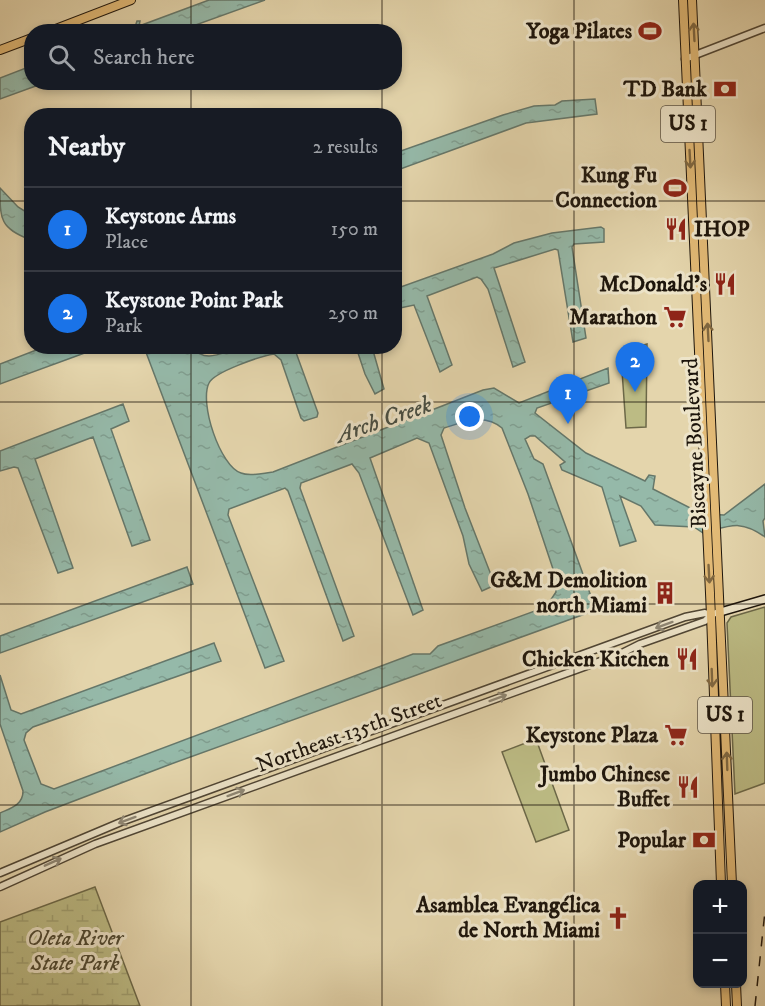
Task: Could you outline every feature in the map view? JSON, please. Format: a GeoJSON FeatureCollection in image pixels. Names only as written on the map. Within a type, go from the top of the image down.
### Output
{"type":"FeatureCollection","features":[{"type":"Feature","properties":{"kind":"main road"},"geometry":{"type":"LineString","coordinates":[[69,24],[131,0]]}},
{"type":"Feature","properties":{"kind":"main road","name":"Biscayne Boulevard"},"geometry":{"type":"LineString","coordinates":[[683,0],[708,534],[721,880]]}},
{"type":"Feature","properties":{"kind":"main road","name":"Biscayne Boulevard"},"geometry":{"type":"LineString","coordinates":[[692,0],[717,513],[732,880]]}},
{"type":"Feature","properties":{"kind":"main road"},"geometry":{"type":"LineString","coordinates":[[0,50],[24,41]]}},
{"type":"Feature","properties":{"kind":"main road"},"geometry":{"type":"LineString","coordinates":[[687,104],[698,123]]}},
{"type":"Feature","properties":{"kind":"main road"},"geometry":{"type":"LineString","coordinates":[[688,130],[692,131],[699,147]]}},
{"type":"Feature","properties":{"kind":"main road","name":"Northeast 135th Street"},"geometry":{"type":"LineString","coordinates":[[711,615],[765,599]]}},
{"type":"Feature","properties":{"kind":"main road"},"geometry":{"type":"LineString","coordinates":[[714,721],[725,720]]}},
{"type":"Feature","properties":{"kind":"main road"},"geometry":{"type":"LineString","coordinates":[[718,820],[729,819]]}},
{"type":"Feature","properties":{"kind":"main road"},"geometry":{"type":"LineString","coordinates":[[725,988],[726,1006]]}},
{"type":"Feature","properties":{"kind":"main road"},"geometry":{"type":"LineString","coordinates":[[736,988],[737,1006]]}},
{"type":"Feature","properties":{"kind":"street"},"geometry":{"type":"LineString","coordinates":[[685,58],[765,28]]}},
{"type":"Feature","properties":{"kind":"street","name":"Northeast 135th Street"},"geometry":{"type":"LineString","coordinates":[[0,873],[58,846],[156,809],[692,615],[711,615]]}},
{"type":"Feature","properties":{"kind":"street","name":"Northeast 135th Street"},"geometry":{"type":"LineString","coordinates":[[0,886],[75,852],[620,654],[640,644],[705,621],[711,615]]}},
{"type":"Feature","properties":{"kind":"street"},"geometry":{"type":"LineString","coordinates":[[463,698],[467,709]]}},
{"type":"Feature","properties":{"kind":"street"},"geometry":{"type":"LineString","coordinates":[[306,755],[310,766]]}},
{"type":"Feature","properties":{"kind":"street"},"geometry":{"type":"LineString","coordinates":[[156,809],[160,820]]}},
{"type":"Feature","properties":{"kind":"street"},"geometry":{"type":"LineString","coordinates":[[11,868],[14,879]]}},
{"type":"Feature","properties":{"kind":"green space"},"geometry":{"type":"Polygon","coordinates":[[[647,344],[646,427],[626,428],[621,356],[629,349],[647,344]]]}},
{"type":"Feature","properties":{"kind":"green space"},"geometry":{"type":"Polygon","coordinates":[[[765,607],[765,783],[735,794],[727,623],[731,617],[765,607]]]}},
{"type":"Feature","properties":{"kind":"green space"},"geometry":{"type":"Polygon","coordinates":[[[536,739],[569,830],[536,842],[502,752],[536,739]]]}},
{"type":"Feature","properties":{"kind":"green space","name":"Oleta River State Park"},"geometry":{"type":"Polygon","coordinates":[[[95,887],[140,1006],[0,1006],[0,922],[95,887]]]}},
{"type":"Feature","properties":{"kind":"water"},"geometry":{"type":"Polygon","coordinates":[[[209,0],[265,0],[198,24],[144,24],[209,0]]]}},
{"type":"Feature","properties":{"kind":"water"},"geometry":{"type":"Polygon","coordinates":[[[24,69],[25,90],[0,99],[0,78],[24,69]]]}},
{"type":"Feature","properties":{"kind":"water"},"geometry":{"type":"Polygon","coordinates":[[[595,99],[597,114],[526,123],[402,168],[402,151],[503,115],[534,106],[555,105],[562,101],[595,99]]]}},
{"type":"Feature","properties":{"kind":"water"},"geometry":{"type":"Polygon","coordinates":[[[0,188],[24,211],[24,237],[8,227],[0,208],[0,188]]]}},
{"type":"Feature","properties":{"kind":"water"},"geometry":{"type":"Polygon","coordinates":[[[601,227],[604,229],[604,242],[574,244],[572,247],[586,338],[573,342],[558,250],[555,249],[494,268],[525,362],[513,367],[488,289],[481,279],[477,277],[427,296],[452,365],[440,372],[414,305],[402,308],[402,286],[493,254],[514,243],[552,233],[601,227]]]}},
{"type":"Feature","properties":{"kind":"water"},"geometry":{"type":"Polygon","coordinates":[[[26,354],[82,354],[0,384],[0,364],[26,354]]]}},
{"type":"Feature","properties":{"kind":"water"},"geometry":{"type":"Polygon","coordinates":[[[147,354],[209,356],[274,354],[249,361],[219,374],[209,383],[207,392],[209,418],[219,447],[233,468],[248,475],[273,472],[483,390],[494,388],[519,403],[608,368],[609,383],[537,408],[535,413],[586,453],[645,481],[649,475],[655,476],[653,489],[702,514],[724,515],[765,484],[765,518],[763,521],[765,537],[742,526],[728,526],[703,533],[694,527],[655,525],[641,506],[620,496],[636,541],[620,546],[602,487],[562,470],[560,465],[565,462],[535,436],[530,436],[525,439],[534,459],[543,464],[596,610],[171,764],[45,812],[0,832],[0,813],[19,803],[23,791],[0,724],[0,675],[11,710],[21,714],[214,643],[221,661],[33,727],[26,733],[24,740],[41,784],[54,789],[413,654],[430,654],[438,646],[546,607],[556,592],[553,569],[528,494],[502,428],[488,421],[474,420],[444,428],[441,435],[465,508],[495,585],[482,591],[469,564],[463,536],[429,443],[417,438],[370,458],[423,610],[413,615],[359,473],[352,464],[301,483],[300,488],[354,636],[343,641],[288,491],[285,488],[229,509],[228,515],[284,661],[265,668],[147,354]]]}},
{"type":"Feature","properties":{"kind":"water"},"geometry":{"type":"Polygon","coordinates":[[[274,354],[297,354],[318,413],[317,417],[304,421],[301,418],[281,360],[274,354]]]}},
{"type":"Feature","properties":{"kind":"water"},"geometry":{"type":"Polygon","coordinates":[[[358,354],[374,354],[384,389],[375,394],[358,354]]]}},
{"type":"Feature","properties":{"kind":"water"},"geometry":{"type":"Polygon","coordinates":[[[123,404],[129,421],[111,429],[150,540],[132,546],[93,437],[35,459],[73,568],[58,573],[18,468],[0,471],[0,451],[123,404]]]}},
{"type":"Feature","properties":{"kind":"water"},"geometry":{"type":"Polygon","coordinates":[[[187,567],[193,584],[0,653],[0,636],[187,567]]]}},
{"type":"Feature","properties":{"kind":"railway"},"geometry":{"type":"LineString","coordinates":[[755,1006],[765,911]]}},
{"type":"Feature","properties":{"kind":"place","name":"Yoga Pilates"},"geometry":{"type":"Point","coordinates":[650,31]}},
{"type":"Feature","properties":{"kind":"place","name":"TD Bank"},"geometry":{"type":"Point","coordinates":[725,89]}},
{"type":"Feature","properties":{"kind":"place","name":"Kung Fu Connection"},"geometry":{"type":"Point","coordinates":[675,188]}},
{"type":"Feature","properties":{"kind":"place","name":"IHOP"},"geometry":{"type":"Point","coordinates":[676,229]}},
{"type":"Feature","properties":{"kind":"place","name":"McDonald's"},"geometry":{"type":"Point","coordinates":[725,284]}},
{"type":"Feature","properties":{"kind":"place","name":"Marathon"},"geometry":{"type":"Point","coordinates":[675,317]}},
{"type":"Feature","properties":{"kind":"place","name":"Keystone Point Park"},"geometry":{"type":"Point","coordinates":[635,392]}},
{"type":"Feature","properties":{"kind":"place","name":"Keystone Arms"},"geometry":{"type":"Point","coordinates":[568,424]}},
{"type":"Feature","properties":{"kind":"place","name":"G&M Demolition north Miami"},"geometry":{"type":"Point","coordinates":[665,593]}},
{"type":"Feature","properties":{"kind":"place","name":"Chicken Kitchen"},"geometry":{"type":"Point","coordinates":[687,659]}},
{"type":"Feature","properties":{"kind":"place","name":"Keystone Plaza"},"geometry":{"type":"Point","coordinates":[676,735]}},
{"type":"Feature","properties":{"kind":"place","name":"Jumbo Chinese Buffet"},"geometry":{"type":"Point","coordinates":[688,787]}},
{"type":"Feature","properties":{"kind":"place","name":"Popular"},"geometry":{"type":"Point","coordinates":[704,840]}},
{"type":"Feature","properties":{"kind":"place","name":"Asamblea Evangélica de North Miami"},"geometry":{"type":"Point","coordinates":[618,918]}},
{"type":"Feature","properties":{"kind":"water label","name":"Arch Creek"},"geometry":{"type":"Point","coordinates":[384,420]}}]}
